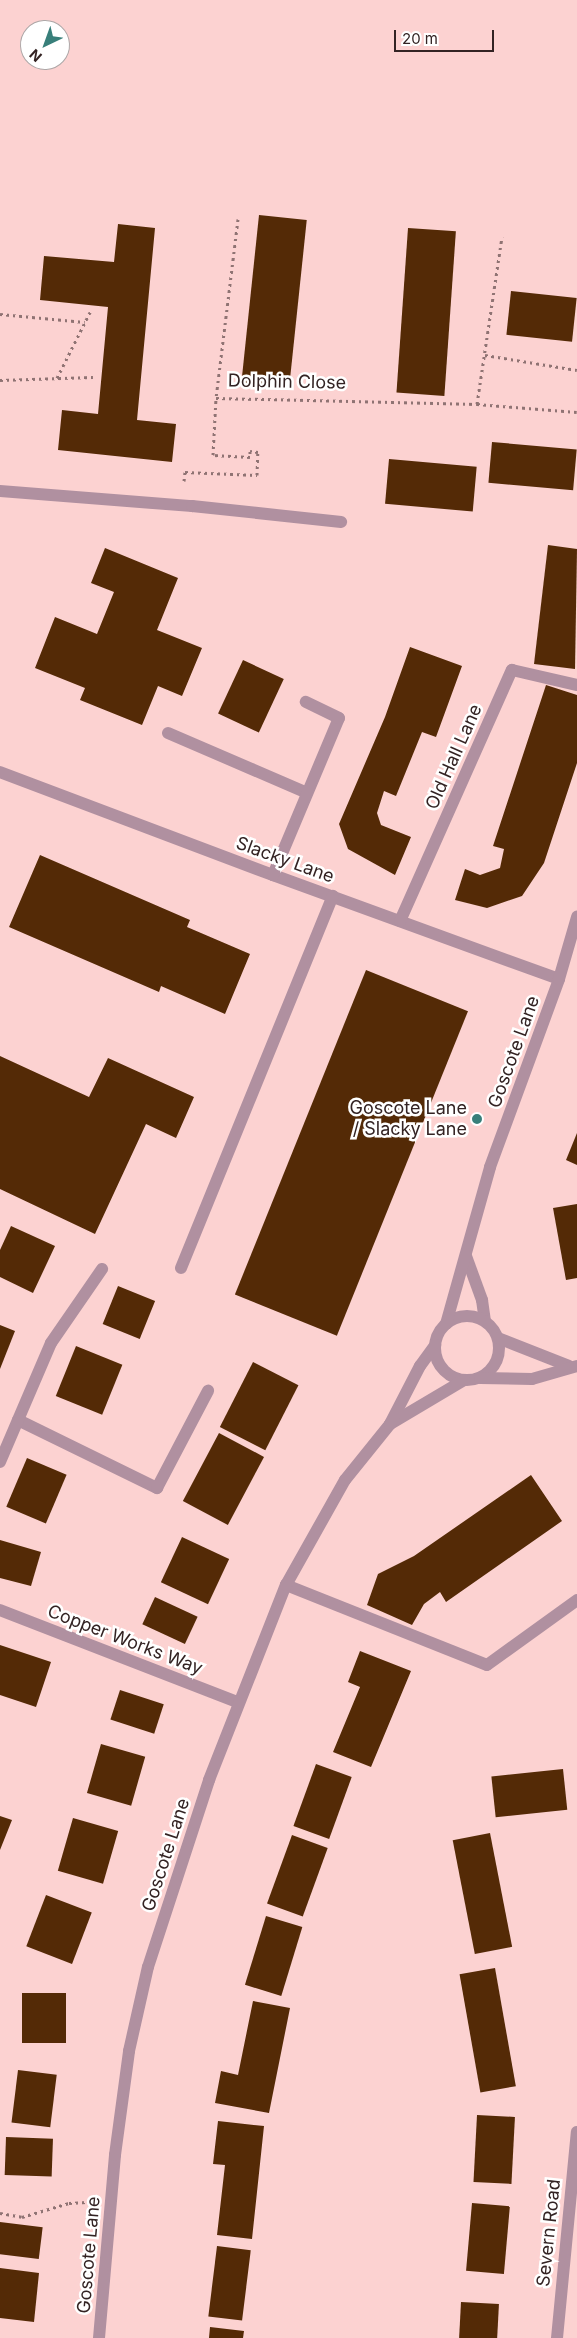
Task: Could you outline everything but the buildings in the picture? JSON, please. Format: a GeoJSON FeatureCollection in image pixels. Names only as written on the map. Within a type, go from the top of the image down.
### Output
{"type":"FeatureCollection","features":[{"type":"Feature","properties":{"kind":"street"},"geometry":{"type":"LineString","coordinates":[[0,491],[187,505],[341,522]]}},
{"type":"Feature","properties":{"kind":"street","name":"Old Hall Lane"},"geometry":{"type":"LineString","coordinates":[[400,921],[512,670],[577,685]]}},
{"type":"Feature","properties":{"kind":"street"},"geometry":{"type":"LineString","coordinates":[[273,876],[339,718],[306,702]]}},
{"type":"Feature","properties":{"kind":"street"},"geometry":{"type":"LineString","coordinates":[[168,733],[308,792]]}},
{"type":"Feature","properties":{"kind":"street","name":"Slacky Lane"},"geometry":{"type":"LineString","coordinates":[[0,772],[273,876],[333,896],[559,979]]}},
{"type":"Feature","properties":{"kind":"street"},"geometry":{"type":"LineString","coordinates":[[181,1268],[333,896]]}},
{"type":"Feature","properties":{"kind":"street","name":"Goscote Lane"},"geometry":{"type":"LineString","coordinates":[[446,1324],[454,1287],[466,1256],[490,1167],[559,979],[576,924]]}},
{"type":"Feature","properties":{"kind":"street"},"geometry":{"type":"LineString","coordinates":[[466,1256],[482,1300],[485,1321],[498,1338],[573,1366]]}},
{"type":"Feature","properties":{"kind":"street"},"geometry":{"type":"LineString","coordinates":[[0,1462],[51,1343],[102,1268]]}},
{"type":"Feature","properties":{"kind":"street"},"geometry":{"type":"LineString","coordinates":[[485,1321],[472,1316],[458,1317],[446,1324],[435,1345],[436,1358],[442,1369],[452,1377],[464,1380],[480,1378],[532,1379],[573,1366]]}},
{"type":"Feature","properties":{"kind":"street"},"geometry":{"type":"LineString","coordinates":[[480,1378],[496,1361],[498,1338]]}},
{"type":"Feature","properties":{"kind":"street","name":"Goscote Lane"},"geometry":{"type":"LineString","coordinates":[[99,2338],[111,2205],[129,2051],[148,1967],[237,1702],[286,1585],[345,1480],[390,1424],[420,1366],[435,1345]]}},
{"type":"Feature","properties":{"kind":"street","name":"Goscote Lane"},"geometry":{"type":"LineString","coordinates":[[390,1424],[464,1380]]}},
{"type":"Feature","properties":{"kind":"street"},"geometry":{"type":"LineString","coordinates":[[18,1420],[157,1488],[208,1392]]}},
{"type":"Feature","properties":{"kind":"street"},"geometry":{"type":"LineString","coordinates":[[286,1585],[487,1665],[577,1600]]}},
{"type":"Feature","properties":{"kind":"street","name":"Copper Works Way"},"geometry":{"type":"LineString","coordinates":[[0,1610],[237,1702]]}},
{"type":"Feature","properties":{"kind":"street","name":"Severn Road"},"geometry":{"type":"LineString","coordinates":[[557,2338],[577,2132]]}},
{"type":"Feature","properties":{"kind":"path","name":"Dolphin Close"},"geometry":{"type":"LineString","coordinates":[[238,219],[216,398],[477,404],[577,412]]}},
{"type":"Feature","properties":{"kind":"path"},"geometry":{"type":"LineString","coordinates":[[477,404],[502,237]]}},
{"type":"Feature","properties":{"kind":"path"},"geometry":{"type":"LineString","coordinates":[[58,378],[90,312]]}},
{"type":"Feature","properties":{"kind":"path"},"geometry":{"type":"LineString","coordinates":[[0,314],[85,322]]}},
{"type":"Feature","properties":{"kind":"path"},"geometry":{"type":"LineString","coordinates":[[485,355],[577,370]]}},
{"type":"Feature","properties":{"kind":"path"},"geometry":{"type":"LineString","coordinates":[[0,380],[93,377]]}},
{"type":"Feature","properties":{"kind":"path"},"geometry":{"type":"LineString","coordinates":[[187,505],[185,472],[257,476],[258,452],[250,451],[250,457],[213,455],[216,398]]}},
{"type":"Feature","properties":{"kind":"path"},"geometry":{"type":"LineString","coordinates":[[0,2213],[22,2217],[75,2202],[111,2205]]}},
{"type":"Feature","properties":{"kind":"place","name":"Goscote Lane / Slacky Lane"},"geometry":{"type":"Point","coordinates":[477,1119]}}]}
